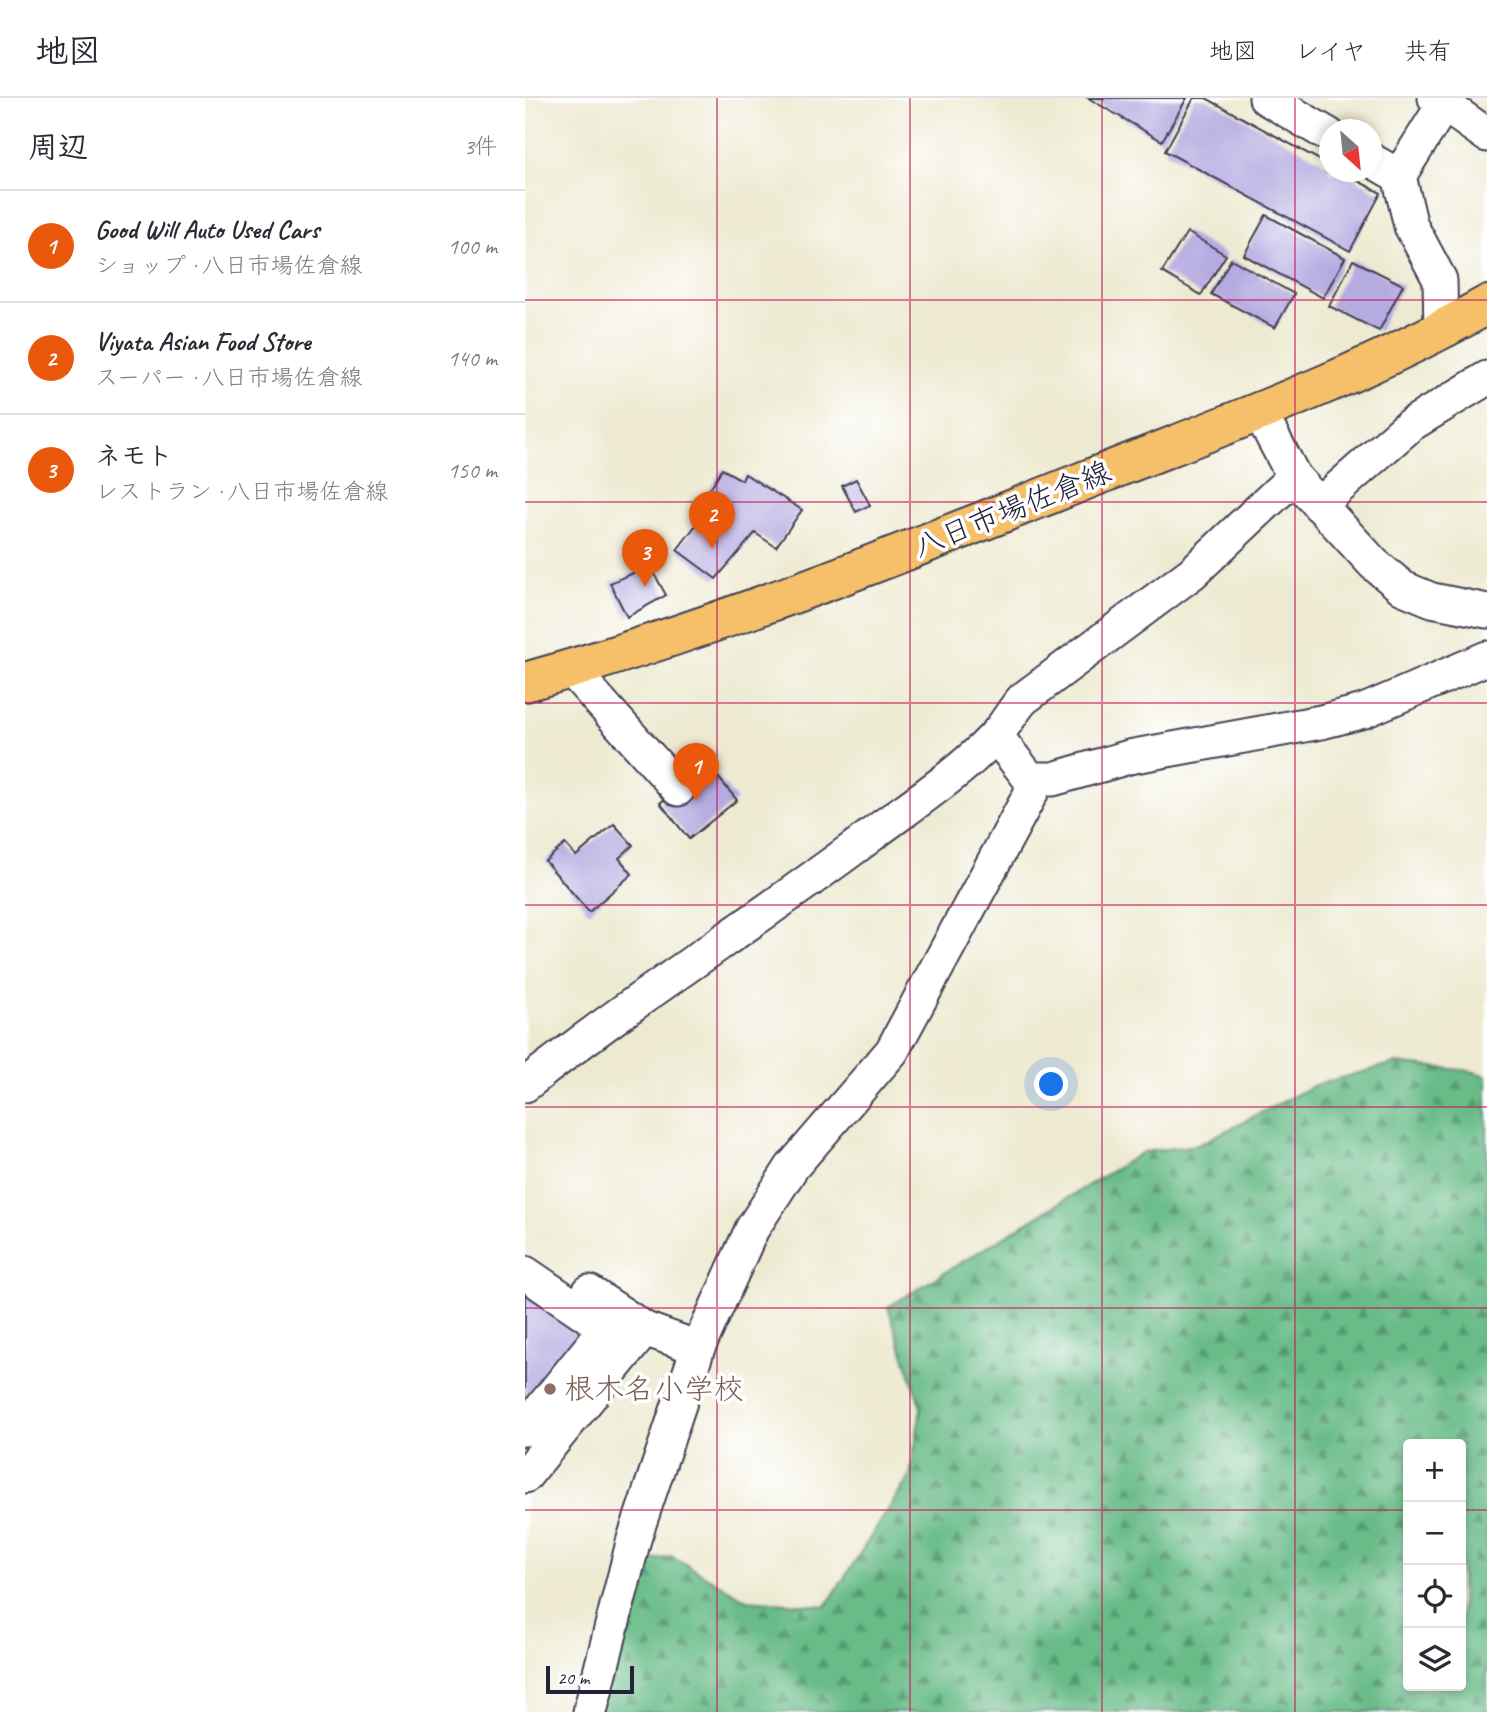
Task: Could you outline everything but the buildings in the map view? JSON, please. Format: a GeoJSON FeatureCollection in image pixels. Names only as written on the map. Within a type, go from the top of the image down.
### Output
{"type":"FeatureCollection","features":[{"type":"Feature","properties":{"kind":"main road","name":"八日市場佐倉線"},"geometry":{"type":"LineString","coordinates":[[525,682],[733,615],[915,548],[1259,411],[1441,330],[1487,304]]}},
{"type":"Feature","properties":{"kind":"street"},"geometry":{"type":"LineString","coordinates":[[1266,98],[1319,129]]}},
{"type":"Feature","properties":{"kind":"street"},"geometry":{"type":"LineString","coordinates":[[1441,330],[1440,280],[1411,226],[1385,168],[1439,101],[1487,135]]}},
{"type":"Feature","properties":{"kind":"street"},"geometry":{"type":"LineString","coordinates":[[1319,505],[1410,425],[1487,378]]}},
{"type":"Feature","properties":{"kind":"street"},"geometry":{"type":"LineString","coordinates":[[1259,411],[1294,477],[1374,564],[1403,588],[1432,600],[1487,611]]}},
{"type":"Feature","properties":{"kind":"street"},"geometry":{"type":"LineString","coordinates":[[525,1085],[615,1017],[810,882],[946,779],[996,736],[1007,716],[1023,699],[1192,573],[1294,477]]}},
{"type":"Feature","properties":{"kind":"street"},"geometry":{"type":"LineString","coordinates":[[1030,779],[1053,779],[1129,757],[1321,722],[1364,711],[1487,658]]}},
{"type":"Feature","properties":{"kind":"street"},"geometry":{"type":"LineString","coordinates":[[570,668],[678,789]]}},
{"type":"Feature","properties":{"kind":"street"},"geometry":{"type":"LineString","coordinates":[[590,1712],[634,1539],[698,1348],[752,1229],[792,1167],[892,1051],[1032,791],[1030,779],[996,736]]}},
{"type":"Feature","properties":{"kind":"street"},"geometry":{"type":"LineString","coordinates":[[525,1250],[645,1329],[698,1348]]}},
{"type":"Feature","properties":{"kind":"street"},"geometry":{"type":"LineString","coordinates":[[525,1273],[606,1328],[525,1429]]}},
{"type":"Feature","properties":{"kind":"street"},"geometry":{"type":"LineString","coordinates":[[525,1476],[645,1329]]}},
{"type":"Feature","properties":{"kind":"green space"},"geometry":{"type":"Polygon","coordinates":[[[1395,1063],[1471,1071],[1487,1076],[1487,1712],[599,1712],[645,1562],[672,1556],[747,1600],[826,1606],[910,1476],[921,1408],[888,1307],[1143,1152],[1198,1145],[1315,1085],[1395,1063]]]}},
{"type":"Feature","properties":{"kind":"place","name":"Viyata Asian Food Store"},"geometry":{"type":"Point","coordinates":[712,549]}},
{"type":"Feature","properties":{"kind":"place","name":"ネモト"},"geometry":{"type":"Point","coordinates":[645,587]}},
{"type":"Feature","properties":{"kind":"place","name":"Good Will Auto Used Cars"},"geometry":{"type":"Point","coordinates":[696,801]}},
{"type":"Feature","properties":{"kind":"place","name":"根木名小学校"},"geometry":{"type":"Point","coordinates":[550,1389]}}]}
